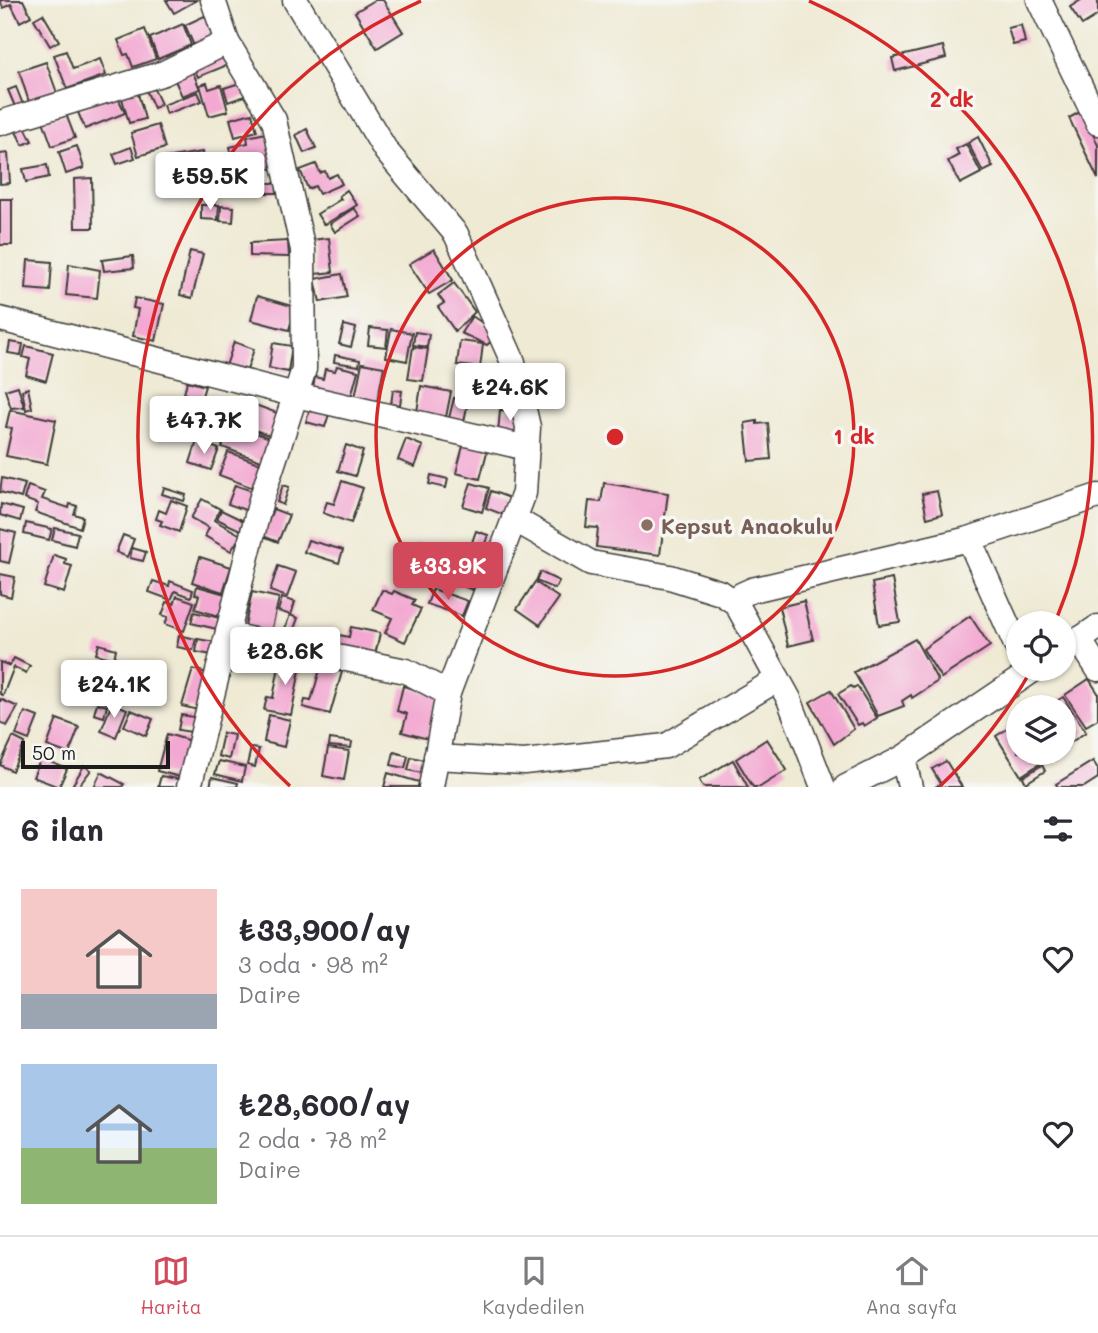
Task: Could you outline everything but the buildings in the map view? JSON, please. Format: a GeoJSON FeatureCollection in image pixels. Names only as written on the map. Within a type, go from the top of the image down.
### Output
{"type":"FeatureCollection","features":[{"type":"Feature","properties":{"kind":"street"},"geometry":{"type":"LineString","coordinates":[[189,787],[261,500],[304,369],[303,250],[274,120],[227,41],[213,0]]}},
{"type":"Feature","properties":{"kind":"street"},"geometry":{"type":"LineString","coordinates":[[295,0],[386,151],[456,234],[513,362],[528,427],[524,493],[448,694],[431,787]]}},
{"type":"Feature","properties":{"kind":"street"},"geometry":{"type":"LineString","coordinates":[[1039,0],[1088,77],[1098,123]]}},
{"type":"Feature","properties":{"kind":"street"},"geometry":{"type":"LineString","coordinates":[[0,123],[164,73],[227,41]]}},
{"type":"Feature","properties":{"kind":"street"},"geometry":{"type":"LineString","coordinates":[[0,319],[296,395],[527,448]]}},
{"type":"Feature","properties":{"kind":"street"},"geometry":{"type":"LineString","coordinates":[[736,603],[741,595],[752,590],[969,539],[1098,496]]}},
{"type":"Feature","properties":{"kind":"street"},"geometry":{"type":"LineString","coordinates":[[514,519],[591,563],[670,577],[721,593],[736,603],[778,679],[823,787]]}},
{"type":"Feature","properties":{"kind":"street"},"geometry":{"type":"LineString","coordinates":[[969,539],[1006,622]]}},
{"type":"Feature","properties":{"kind":"street"},"geometry":{"type":"LineString","coordinates":[[228,635],[406,671],[448,694]]}},
{"type":"Feature","properties":{"kind":"street"},"geometry":{"type":"LineString","coordinates":[[1080,639],[1098,669]]}},
{"type":"Feature","properties":{"kind":"street"},"geometry":{"type":"LineString","coordinates":[[436,757],[524,762],[666,746],[778,679]]}},
{"type":"Feature","properties":{"kind":"street"},"geometry":{"type":"LineString","coordinates":[[846,787],[903,758],[1015,681]]}},
{"type":"Feature","properties":{"kind":"street"},"geometry":{"type":"LineString","coordinates":[[903,758],[910,787]]}},
{"type":"Feature","properties":{"kind":"place","name":"Kepsut Anaokulu"},"geometry":{"type":"Point","coordinates":[647,525]}}]}
